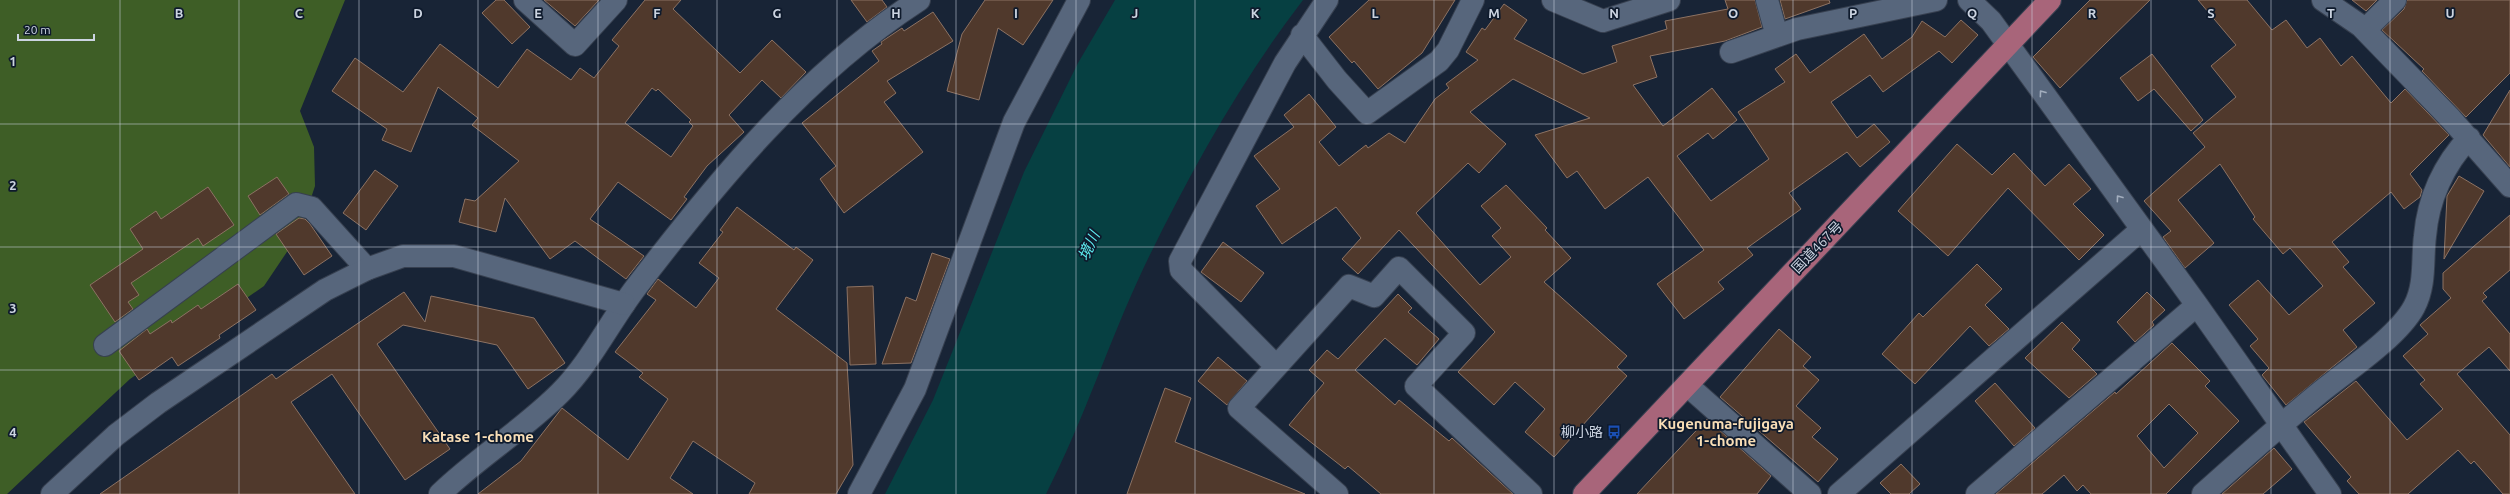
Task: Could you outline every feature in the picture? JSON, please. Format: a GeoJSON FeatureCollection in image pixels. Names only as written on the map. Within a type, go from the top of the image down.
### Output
{"type":"FeatureCollection","features":[{"type":"Feature","properties":{"kind":"highway","name":"国道467号"},"geometry":{"type":"LineString","coordinates":[[1584,494],[2050,0]]}},
{"type":"Feature","properties":{"kind":"street"},"geometry":{"type":"LineString","coordinates":[[525,0],[575,45],[616,0]]}},
{"type":"Feature","properties":{"kind":"street"},"geometry":{"type":"LineString","coordinates":[[859,494],[915,389],[1014,122],[1079,0]]}},
{"type":"Feature","properties":{"kind":"street"},"geometry":{"type":"LineString","coordinates":[[1276,366],[1181,270],[1180,261],[1302,35],[1327,0]]}},
{"type":"Feature","properties":{"kind":"street"},"geometry":{"type":"LineString","coordinates":[[1302,35],[1337,80],[1367,114],[1439,61],[1448,50],[1473,0]]}},
{"type":"Feature","properties":{"kind":"street"},"geometry":{"type":"LineString","coordinates":[[1553,0],[1603,20],[1669,0]]}},
{"type":"Feature","properties":{"kind":"street"},"geometry":{"type":"LineString","coordinates":[[1767,0],[1777,36]]}},
{"type":"Feature","properties":{"kind":"street"},"geometry":{"type":"LineString","coordinates":[[1731,52],[1797,29],[1936,0]]}},
{"type":"Feature","properties":{"kind":"street"},"geometry":{"type":"LineString","coordinates":[[1969,0],[1991,21],[2197,305],[2281,424],[2327,493]]}},
{"type":"Feature","properties":{"kind":"street"},"geometry":{"type":"LineString","coordinates":[[2323,0],[2342,11],[2365,30],[2469,138],[2510,186]]}},
{"type":"Feature","properties":{"kind":"street"},"geometry":{"type":"LineString","coordinates":[[2365,30],[2395,0]]}},
{"type":"Feature","properties":{"kind":"street"},"geometry":{"type":"LineString","coordinates":[[440,494],[560,394],[584,365],[624,304],[714,187],[758,139],[795,102],[867,37],[911,2]]}},
{"type":"Feature","properties":{"kind":"street"},"geometry":{"type":"LineString","coordinates":[[2204,494],[2281,424],[2383,341],[2414,308],[2422,285],[2424,236],[2434,196],[2452,158],[2469,138]]}},
{"type":"Feature","properties":{"kind":"street"},"geometry":{"type":"LineString","coordinates":[[105,345],[296,204],[312,208],[367,269]]}},
{"type":"Feature","properties":{"kind":"street"},"geometry":{"type":"LineString","coordinates":[[1839,494],[2142,229]]}},
{"type":"Feature","properties":{"kind":"street"},"geometry":{"type":"LineString","coordinates":[[52,494],[116,435],[158,403],[325,290],[367,269],[404,256],[454,256],[624,304]]}},
{"type":"Feature","properties":{"kind":"street"},"geometry":{"type":"LineString","coordinates":[[1336,494],[1239,408],[1348,286],[1374,296],[1399,268],[1464,332],[1416,386],[1531,494]]}},
{"type":"Feature","properties":{"kind":"street"},"geometry":{"type":"LineString","coordinates":[[1977,494],[2197,305]]}},
{"type":"Feature","properties":{"kind":"street"},"geometry":{"type":"LineString","coordinates":[[1687,385],[1810,494]]}},
{"type":"Feature","properties":{"kind":"green space"},"geometry":{"type":"Polygon","coordinates":[[[0,0],[345,0],[300,111],[314,147],[315,186],[299,234],[264,286],[130,379],[7,494],[0,494],[0,0]]]}},
{"type":"Feature","properties":{"kind":"water","name":"境川"},"geometry":{"type":"Polygon","coordinates":[[[1115,0],[1303,0],[1258,63],[1237,96],[1197,163],[1161,232],[1131,295],[1072,438],[1046,494],[885,494],[933,400],[1024,172],[1078,63],[1115,0]]]}},
{"type":"Feature","properties":{"kind":"building"},"geometry":{"type":"Polygon","coordinates":[[[496,0],[504,0],[530,27],[512,44],[482,13],[496,0]]]}},
{"type":"Feature","properties":{"kind":"building"},"geometry":{"type":"Polygon","coordinates":[[[544,0],[599,0],[575,26],[544,0]]]}},
{"type":"Feature","properties":{"kind":"building"},"geometry":{"type":"Polygon","coordinates":[[[645,0],[681,0],[673,9],[740,73],[772,40],[806,72],[781,98],[762,80],[729,115],[744,132],[707,166],[684,197],[687,199],[671,220],[618,182],[590,219],[644,256],[626,279],[575,241],[550,259],[505,198],[496,232],[459,222],[465,199],[475,201],[519,161],[472,125],[478,118],[438,87],[411,152],[382,140],[387,129],[332,91],[355,58],[403,92],[440,44],[498,88],[527,49],[571,80],[580,68],[594,78],[619,46],[612,40],[645,0]],[[652,88],[625,123],[671,157],[693,126],[689,122],[691,120],[658,89],[656,91],[652,88]]]}},
{"type":"Feature","properties":{"kind":"building"},"geometry":{"type":"Polygon","coordinates":[[[851,0],[882,0],[887,7],[867,22],[851,0]]]}},
{"type":"Feature","properties":{"kind":"building"},"geometry":{"type":"Polygon","coordinates":[[[985,0],[1053,0],[1023,45],[998,28],[979,100],[947,91],[962,34],[985,0]]]}},
{"type":"Feature","properties":{"kind":"building"},"geometry":{"type":"Polygon","coordinates":[[[1369,0],[1455,0],[1422,53],[1378,89],[1354,61],[1352,63],[1329,37],[1369,0]]]}},
{"type":"Feature","properties":{"kind":"building"},"geometry":{"type":"Polygon","coordinates":[[[1725,0],[1755,0],[1762,27],[1725,41],[1650,56],[1657,77],[1633,85],[1663,126],[1712,88],[1737,120],[1713,139],[1708,133],[1677,156],[1711,201],[1769,159],[1738,112],[1785,82],[1775,69],[1796,54],[1810,73],[1864,34],[1882,59],[1912,37],[1922,21],[1945,37],[1961,20],[1978,35],[1952,63],[1939,51],[1883,92],[1870,75],[1831,102],[1857,138],[1874,124],[1890,142],[1860,167],[1847,152],[1789,193],[1801,209],[1747,248],[1753,255],[1718,282],[1724,289],[1684,319],[1657,284],[1704,250],[1648,177],[1605,209],[1577,171],[1567,178],[1535,135],[1590,118],[1513,79],[1470,112],[1506,144],[1479,173],[1468,163],[1416,213],[1480,285],[1511,257],[1492,236],[1501,228],[1481,206],[1506,185],[1547,228],[1545,230],[1571,258],[1544,282],[1627,356],[1617,367],[1627,376],[1554,457],[1525,432],[1545,409],[1515,382],[1494,405],[1458,372],[1495,332],[1399,230],[1358,274],[1342,259],[1361,238],[1336,207],[1282,244],[1256,206],[1280,189],[1254,156],[1294,127],[1284,115],[1309,94],[1336,127],[1319,142],[1339,166],[1366,145],[1368,148],[1389,133],[1405,143],[1435,99],[1449,88],[1446,84],[1478,60],[1466,52],[1482,28],[1485,30],[1504,4],[1527,20],[1514,39],[1583,74],[1617,62],[1612,46],[1667,29],[1665,21],[1728,9],[1725,0]]]}},
{"type":"Feature","properties":{"kind":"building"},"geometry":{"type":"Polygon","coordinates":[[[1780,0],[1829,0],[1830,3],[1785,19],[1780,0]]]}},
{"type":"Feature","properties":{"kind":"building"},"geometry":{"type":"Polygon","coordinates":[[[2090,0],[2150,0],[2060,88],[2033,57],[2090,0]]]}},
{"type":"Feature","properties":{"kind":"building"},"geometry":{"type":"Polygon","coordinates":[[[2198,0],[2247,0],[2272,30],[2286,20],[2307,48],[2320,38],[2341,66],[2352,56],[2391,103],[2405,89],[2449,135],[2410,174],[2422,190],[2420,197],[2404,209],[2391,192],[2332,242],[2349,262],[2343,267],[2375,303],[2343,330],[2357,347],[2286,405],[2262,375],[2269,368],[2250,346],[2258,339],[2229,305],[2258,280],[2289,315],[2323,286],[2290,248],[2283,254],[2253,219],[2255,217],[2220,164],[2178,200],[2214,243],[2185,268],[2163,237],[2171,231],[2144,201],[2205,147],[2193,133],[2236,97],[2211,66],[2236,45],[2198,0]]]}},
{"type":"Feature","properties":{"kind":"building"},"geometry":{"type":"Polygon","coordinates":[[[2352,0],[2377,0],[2366,11],[2352,0]]]}},
{"type":"Feature","properties":{"kind":"building"},"geometry":{"type":"Polygon","coordinates":[[[2407,0],[2510,0],[2510,73],[2466,117],[2422,71],[2424,69],[2382,30],[2404,9],[2407,0]]]}},
{"type":"Feature","properties":{"kind":"building"},"geometry":{"type":"Polygon","coordinates":[[[933,12],[953,41],[887,81],[896,93],[884,102],[923,152],[844,213],[820,179],[836,166],[802,123],[879,61],[872,51],[882,44],[881,42],[902,28],[904,31],[933,12]]]}},
{"type":"Feature","properties":{"kind":"building"},"geometry":{"type":"Polygon","coordinates":[[[2152,54],[2203,120],[2191,131],[2154,89],[2138,101],[2120,78],[2152,54]]]}},
{"type":"Feature","properties":{"kind":"building"},"geometry":{"type":"Polygon","coordinates":[[[2510,90],[2510,167],[2483,135],[2510,90]]]}},
{"type":"Feature","properties":{"kind":"building"},"geometry":{"type":"Polygon","coordinates":[[[1957,144],[1992,175],[2014,153],[2045,186],[2069,164],[2091,189],[2073,204],[2104,235],[2079,260],[2008,188],[1948,256],[1898,211],[1957,144]]]}},
{"type":"Feature","properties":{"kind":"building"},"geometry":{"type":"Polygon","coordinates":[[[375,170],[398,186],[366,230],[343,213],[375,170]]]}},
{"type":"Feature","properties":{"kind":"building"},"geometry":{"type":"Polygon","coordinates":[[[2459,176],[2484,191],[2444,259],[2447,196],[2459,176]]]}},
{"type":"Feature","properties":{"kind":"building"},"geometry":{"type":"Polygon","coordinates":[[[277,177],[289,194],[260,215],[248,196],[277,177]]]}},
{"type":"Feature","properties":{"kind":"building"},"geometry":{"type":"Polygon","coordinates":[[[208,187],[234,225],[203,246],[198,238],[131,283],[139,295],[128,302],[133,309],[115,322],[90,285],[143,249],[130,229],[156,211],[161,219],[208,187]]]}},
{"type":"Feature","properties":{"kind":"building"},"geometry":{"type":"Polygon","coordinates":[[[737,207],[794,250],[796,247],[813,260],[776,309],[847,363],[853,465],[836,494],[749,494],[755,483],[693,441],[670,478],[693,494],[478,494],[521,461],[562,408],[628,460],[668,399],[639,377],[643,373],[615,352],[656,300],[647,294],[658,279],[696,308],[719,278],[699,263],[723,232],[720,230],[737,207]]]}},
{"type":"Feature","properties":{"kind":"building"},"geometry":{"type":"Polygon","coordinates":[[[2510,215],[2510,270],[2483,293],[2487,297],[2482,301],[2510,334],[2510,371],[2489,347],[2457,374],[2510,435],[2510,494],[2503,494],[2474,461],[2471,464],[2458,450],[2408,494],[2359,494],[2347,481],[2351,477],[2304,422],[2356,381],[2407,440],[2443,409],[2420,384],[2425,380],[2403,356],[2428,334],[2420,325],[2451,298],[2443,289],[2443,273],[2510,215]]]}},
{"type":"Feature","properties":{"kind":"building"},"geometry":{"type":"Polygon","coordinates":[[[299,218],[305,219],[310,224],[332,256],[304,275],[276,234],[299,218]]]}},
{"type":"Feature","properties":{"kind":"building"},"geometry":{"type":"Polygon","coordinates":[[[1223,242],[1264,273],[1241,302],[1201,272],[1223,242]]]}},
{"type":"Feature","properties":{"kind":"building"},"geometry":{"type":"Polygon","coordinates":[[[932,253],[950,259],[911,363],[882,364],[906,297],[916,301],[932,253]]]}},
{"type":"Feature","properties":{"kind":"building"},"geometry":{"type":"Polygon","coordinates":[[[1977,264],[2002,289],[1985,305],[2009,329],[1989,346],[1970,326],[1915,384],[1882,354],[1919,313],[1923,317],[1977,264]]]}},
{"type":"Feature","properties":{"kind":"building"},"geometry":{"type":"Polygon","coordinates":[[[238,284],[256,310],[219,335],[220,338],[178,366],[172,357],[139,380],[119,351],[147,329],[150,334],[171,320],[172,323],[198,305],[201,309],[238,284]]]}},
{"type":"Feature","properties":{"kind":"building"},"geometry":{"type":"Polygon","coordinates":[[[873,286],[876,364],[850,365],[847,287],[873,286]]]}},
{"type":"Feature","properties":{"kind":"building"},"geometry":{"type":"Polygon","coordinates":[[[404,292],[425,322],[431,296],[534,318],[565,363],[528,389],[497,345],[403,325],[377,344],[450,449],[405,480],[332,374],[291,402],[355,494],[100,494],[272,374],[276,379],[404,292]]]}},
{"type":"Feature","properties":{"kind":"building"},"geometry":{"type":"Polygon","coordinates":[[[2147,292],[2165,310],[2152,322],[2154,325],[2135,342],[2117,322],[2147,292]]]}},
{"type":"Feature","properties":{"kind":"building"},"geometry":{"type":"Polygon","coordinates":[[[1398,294],[1412,308],[1408,312],[1439,339],[1417,365],[1385,338],[1355,370],[1395,405],[1399,400],[1449,441],[1452,438],[1513,494],[1381,494],[1348,466],[1345,469],[1289,425],[1324,383],[1309,370],[1327,350],[1338,359],[1398,294]]]}},
{"type":"Feature","properties":{"kind":"building"},"geometry":{"type":"Polygon","coordinates":[[[2062,322],[2080,340],[2072,349],[2097,374],[2069,398],[2025,358],[2062,322]]]}},
{"type":"Feature","properties":{"kind":"building"},"geometry":{"type":"Polygon","coordinates":[[[1779,329],[1811,357],[1803,366],[1819,380],[1796,406],[1821,428],[1812,437],[1838,459],[1818,482],[1720,397],[1779,329]]]}},
{"type":"Feature","properties":{"kind":"building"},"geometry":{"type":"Polygon","coordinates":[[[2172,343],[2210,381],[2205,386],[2239,421],[2166,494],[2091,494],[2083,485],[2077,491],[2064,475],[2042,494],[1996,494],[2115,392],[2116,394],[2172,343]],[[2169,404],[2137,436],[2164,468],[2198,433],[2169,404]]]}},
{"type":"Feature","properties":{"kind":"building"},"geometry":{"type":"Polygon","coordinates":[[[1218,357],[1247,381],[1227,405],[1198,381],[1218,357]]]}},
{"type":"Feature","properties":{"kind":"building"},"geometry":{"type":"Polygon","coordinates":[[[1995,383],[2035,428],[2014,446],[1975,401],[1995,383]]]}},
{"type":"Feature","properties":{"kind":"building"},"geometry":{"type":"Polygon","coordinates":[[[1165,388],[1191,398],[1175,442],[1305,494],[1127,494],[1165,388]]]}},
{"type":"Feature","properties":{"kind":"building"},"geometry":{"type":"Polygon","coordinates":[[[1707,419],[1771,476],[1757,494],[1637,494],[1707,419]]]}},
{"type":"Feature","properties":{"kind":"building"},"geometry":{"type":"Polygon","coordinates":[[[2274,448],[2292,469],[2263,494],[2222,494],[2274,448]]]}},
{"type":"Feature","properties":{"kind":"building"},"geometry":{"type":"Polygon","coordinates":[[[1901,464],[1920,484],[1909,494],[1891,494],[1880,483],[1901,464]]]}},
{"type":"Feature","properties":{"kind":"place","name":"柳小路"},"geometry":{"type":"Point","coordinates":[1614,432]}},
{"type":"Feature","properties":{"kind":"district","name":"Kugenuma-fujigaya 1-chome"},"geometry":{"type":"Point","coordinates":[1726,432]}},
{"type":"Feature","properties":{"kind":"district","name":"Katase 1-chome"},"geometry":{"type":"Point","coordinates":[478,437]}}]}
